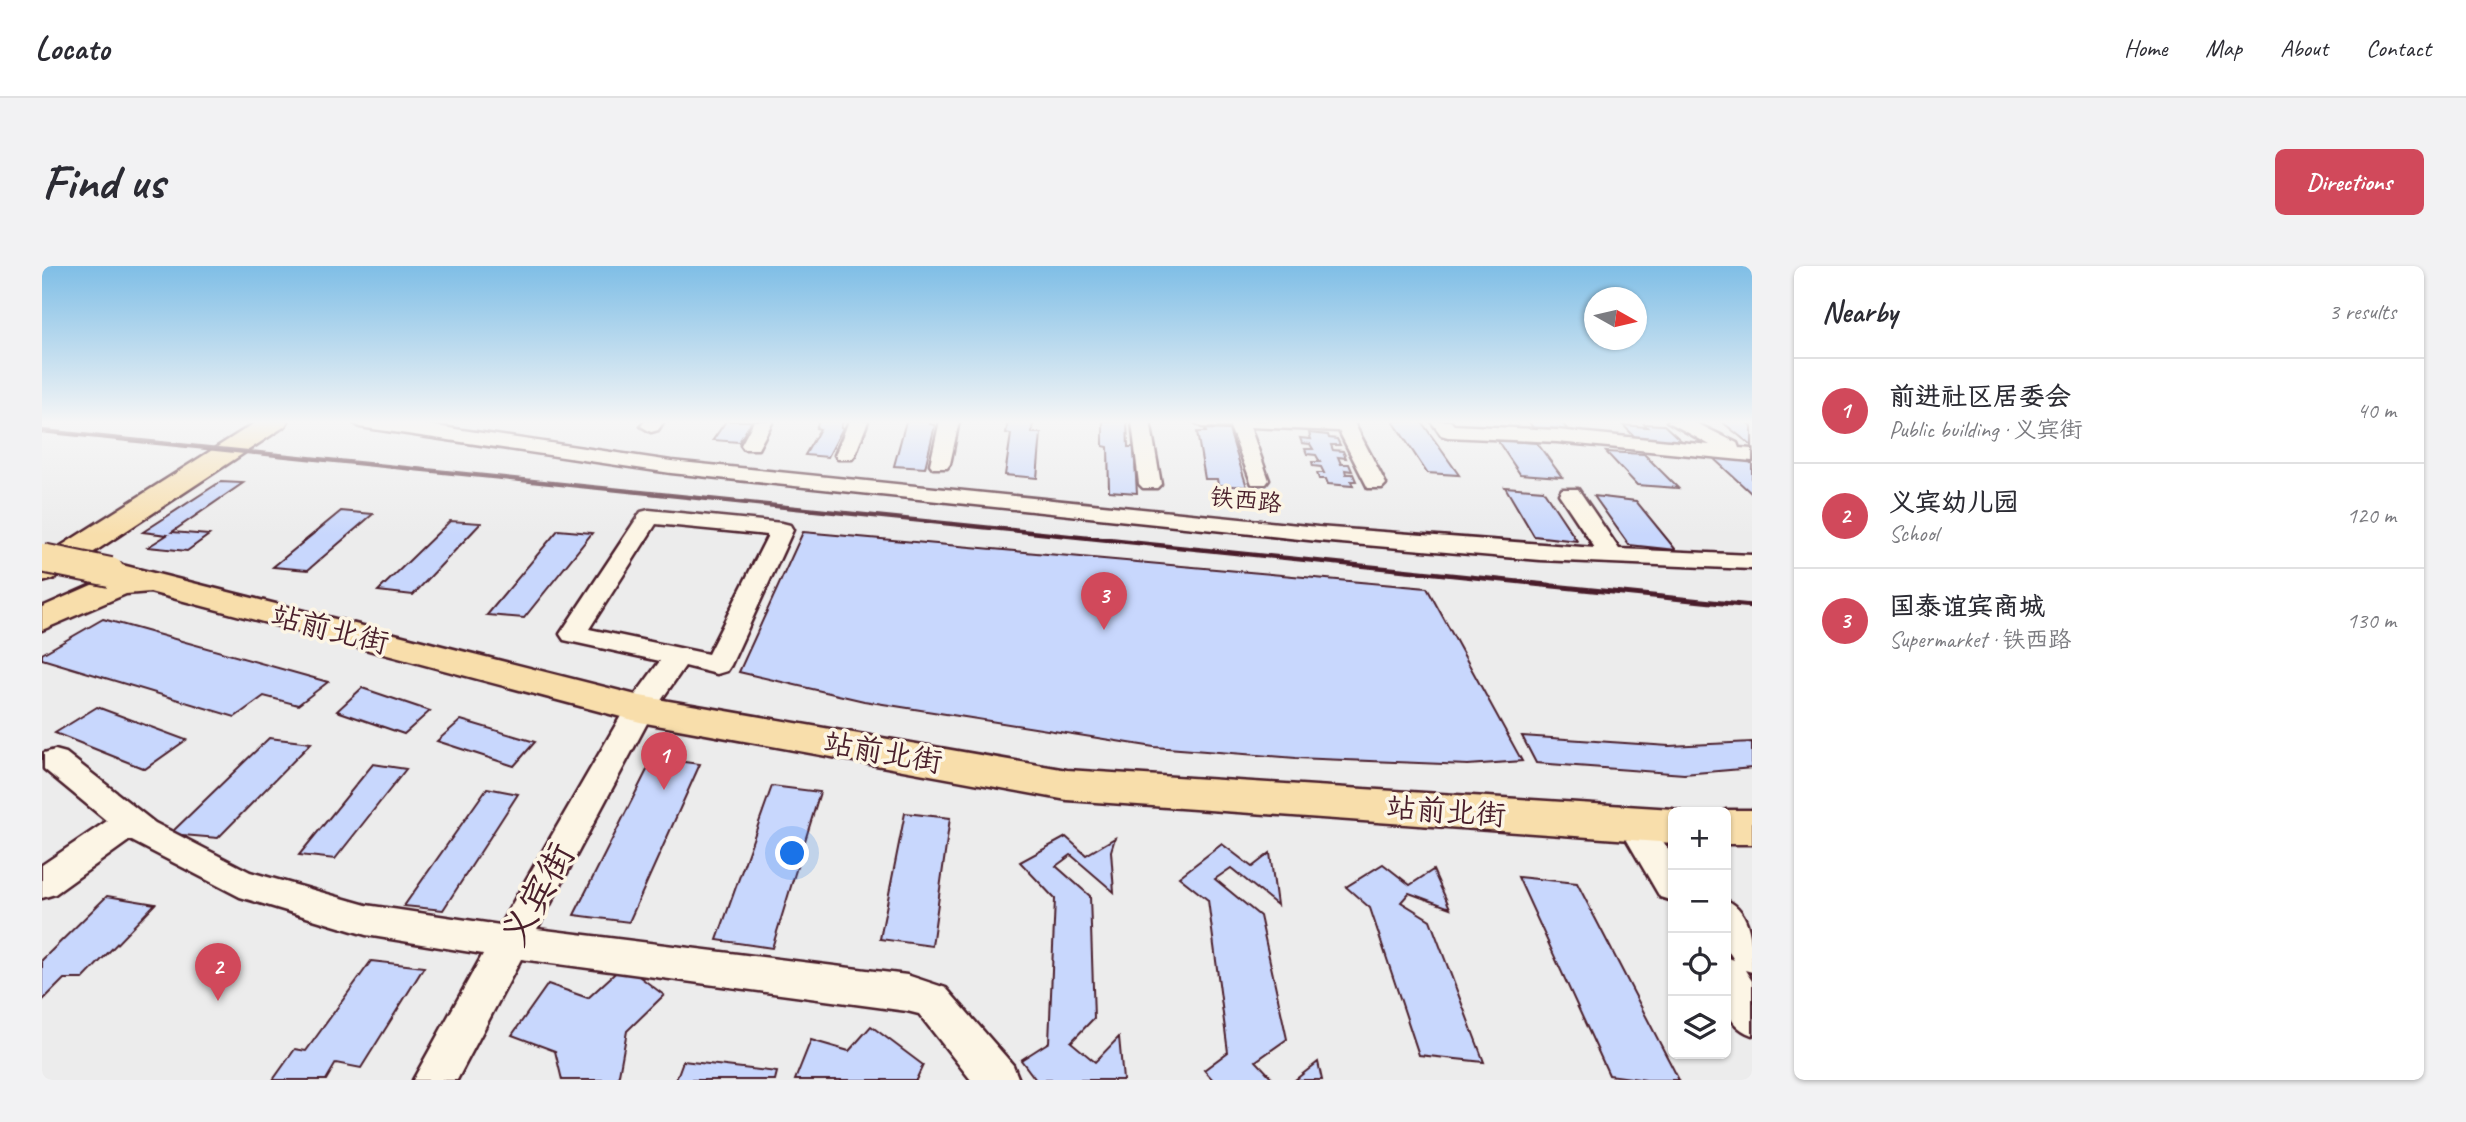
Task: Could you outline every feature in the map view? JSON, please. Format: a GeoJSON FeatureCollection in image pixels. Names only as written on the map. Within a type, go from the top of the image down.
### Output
{"type":"FeatureCollection","features":[{"type":"Feature","properties":{"kind":"main road"},"geometry":{"type":"LineString","coordinates":[[42,557],[196,459]]}},
{"type":"Feature","properties":{"kind":"main road"},"geometry":{"type":"LineString","coordinates":[[42,572],[217,459]]}},
{"type":"Feature","properties":{"kind":"main road","name":"站前北街"},"geometry":{"type":"LineString","coordinates":[[42,557],[110,572],[640,709],[1067,785],[1662,827]]}},
{"type":"Feature","properties":{"kind":"main road"},"geometry":{"type":"LineString","coordinates":[[42,620],[121,584],[155,584]]}},
{"type":"Feature","properties":{"kind":"main road"},"geometry":{"type":"LineString","coordinates":[[1731,827],[1752,827]]}},
{"type":"Feature","properties":{"kind":"street","name":"铁西路"},"geometry":{"type":"LineString","coordinates":[[617,459],[671,467],[1318,534],[1612,556],[1752,562]]}},
{"type":"Feature","properties":{"kind":"street"},"geometry":{"type":"LineString","coordinates":[[940,464],[941,459]]}},
{"type":"Feature","properties":{"kind":"street"},"geometry":{"type":"LineString","coordinates":[[1146,459],[1150,484]]}},
{"type":"Feature","properties":{"kind":"street"},"geometry":{"type":"LineString","coordinates":[[1252,459],[1259,480]]}},
{"type":"Feature","properties":{"kind":"street"},"geometry":{"type":"LineString","coordinates":[[1362,459],[1375,484]]}},
{"type":"Feature","properties":{"kind":"street"},"geometry":{"type":"LineString","coordinates":[[1570,495],[1612,556]]}},
{"type":"Feature","properties":{"kind":"street"},"geometry":{"type":"LineString","coordinates":[[649,517],[782,530],[717,665],[678,656],[573,634],[649,517]]}},
{"type":"Feature","properties":{"kind":"street","name":"义宾街"},"geometry":{"type":"LineString","coordinates":[[434,1080],[640,709],[678,656]]}},
{"type":"Feature","properties":{"kind":"street"},"geometry":{"type":"LineString","coordinates":[[55,761],[143,832],[240,883],[366,920],[510,942],[908,993],[932,1001],[998,1080]]}},
{"type":"Feature","properties":{"kind":"street"},"geometry":{"type":"LineString","coordinates":[[42,884],[130,822]]}},
{"type":"Feature","properties":{"kind":"street"},"geometry":{"type":"LineString","coordinates":[[1662,827],[1670,870]]}},
{"type":"Feature","properties":{"kind":"street"},"geometry":{"type":"LineString","coordinates":[[1731,923],[1752,956]]}},
{"type":"Feature","properties":{"kind":"street"},"geometry":{"type":"LineString","coordinates":[[1731,982],[1752,1017]]}},
{"type":"Feature","properties":{"kind":"building"},"geometry":{"type":"Polygon","coordinates":[[[896,459],[927,459],[925,468],[894,466],[896,459]]]}},
{"type":"Feature","properties":{"kind":"building"},"geometry":{"type":"Polygon","coordinates":[[[1007,459],[1039,459],[1037,478],[1005,475],[1007,459]]]}},
{"type":"Feature","properties":{"kind":"building"},"geometry":{"type":"Polygon","coordinates":[[[1108,459],[1135,459],[1137,493],[1109,491],[1108,459]]]}},
{"type":"Feature","properties":{"kind":"building"},"geometry":{"type":"Polygon","coordinates":[[[1202,459],[1238,459],[1247,487],[1218,485],[1217,479],[1205,479],[1202,459]]]}},
{"type":"Feature","properties":{"kind":"building"},"geometry":{"type":"Polygon","coordinates":[[[1318,459],[1339,459],[1341,464],[1349,464],[1352,471],[1345,470],[1346,474],[1353,474],[1356,481],[1351,481],[1353,486],[1328,484],[1326,479],[1319,479],[1317,473],[1324,473],[1321,467],[1313,466],[1312,462],[1320,462],[1318,459]]]}},
{"type":"Feature","properties":{"kind":"building"},"geometry":{"type":"Polygon","coordinates":[[[1418,459],[1448,459],[1459,475],[1427,473],[1418,459]]]}},
{"type":"Feature","properties":{"kind":"building"},"geometry":{"type":"Polygon","coordinates":[[[1510,459],[1549,459],[1562,477],[1520,474],[1510,459]]]}},
{"type":"Feature","properties":{"kind":"building"},"geometry":{"type":"Polygon","coordinates":[[[1613,459],[1649,459],[1678,488],[1637,485],[1613,459]]]}},
{"type":"Feature","properties":{"kind":"building"},"geometry":{"type":"Polygon","coordinates":[[[1714,459],[1748,460],[1752,464],[1752,494],[1714,459]]]}},
{"type":"Feature","properties":{"kind":"building"},"geometry":{"type":"Polygon","coordinates":[[[220,482],[243,483],[172,532],[209,535],[187,551],[148,547],[167,535],[143,532],[220,482]]]}},
{"type":"Feature","properties":{"kind":"building"},"geometry":{"type":"Polygon","coordinates":[[[1505,487],[1543,490],[1577,541],[1534,536],[1505,487]]]}},
{"type":"Feature","properties":{"kind":"building"},"geometry":{"type":"Polygon","coordinates":[[[1594,496],[1636,501],[1676,550],[1629,545],[1594,496]]]}},
{"type":"Feature","properties":{"kind":"building"},"geometry":{"type":"Polygon","coordinates":[[[341,511],[373,514],[308,570],[273,567],[341,511]]]}},
{"type":"Feature","properties":{"kind":"building"},"geometry":{"type":"Polygon","coordinates":[[[450,521],[481,523],[413,595],[378,591],[450,521]]]}},
{"type":"Feature","properties":{"kind":"building"},"geometry":{"type":"Polygon","coordinates":[[[558,530],[592,533],[524,618],[487,615],[558,530]]]}},
{"type":"Feature","properties":{"kind":"building"},"geometry":{"type":"Polygon","coordinates":[[[803,532],[1427,588],[1522,761],[1468,765],[1296,758],[1154,747],[864,701],[739,672],[803,532]]]}},
{"type":"Feature","properties":{"kind":"building"},"geometry":{"type":"Polygon","coordinates":[[[103,619],[328,682],[298,705],[264,696],[235,717],[42,659],[42,654],[103,619]]]}},
{"type":"Feature","properties":{"kind":"building"},"geometry":{"type":"Polygon","coordinates":[[[362,688],[430,711],[404,734],[337,711],[362,688]]]}},
{"type":"Feature","properties":{"kind":"building"},"geometry":{"type":"Polygon","coordinates":[[[97,707],[186,740],[145,769],[55,733],[97,707]]]}},
{"type":"Feature","properties":{"kind":"building"},"geometry":{"type":"Polygon","coordinates":[[[461,720],[535,742],[514,766],[437,741],[461,720]]]}},
{"type":"Feature","properties":{"kind":"building"},"geometry":{"type":"Polygon","coordinates":[[[1522,736],[1669,746],[1752,742],[1752,768],[1684,774],[1536,763],[1522,736]]]}},
{"type":"Feature","properties":{"kind":"building"},"geometry":{"type":"Polygon","coordinates":[[[269,738],[311,743],[218,838],[170,834],[269,738]]]}},
{"type":"Feature","properties":{"kind":"building"},"geometry":{"type":"Polygon","coordinates":[[[653,758],[700,764],[629,922],[574,915],[653,758]]]}},
{"type":"Feature","properties":{"kind":"building"},"geometry":{"type":"Polygon","coordinates":[[[373,764],[406,769],[335,859],[299,855],[373,764]]]}},
{"type":"Feature","properties":{"kind":"building"},"geometry":{"type":"Polygon","coordinates":[[[772,786],[820,792],[772,948],[717,940],[772,786]]]}},
{"type":"Feature","properties":{"kind":"building"},"geometry":{"type":"Polygon","coordinates":[[[487,788],[518,794],[443,910],[404,906],[487,788]]]}},
{"type":"Feature","properties":{"kind":"building"},"geometry":{"type":"Polygon","coordinates":[[[905,813],[950,818],[932,946],[880,939],[905,813]]]}},
{"type":"Feature","properties":{"kind":"building"},"geometry":{"type":"Polygon","coordinates":[[[1066,837],[1086,855],[1115,838],[1111,851],[1114,892],[1071,855],[1056,866],[1090,896],[1094,1018],[1071,1042],[1095,1062],[1119,1037],[1123,1080],[1036,1080],[1021,1060],[1049,1042],[1055,899],[1020,862],[1066,837]]]}},
{"type":"Feature","properties":{"kind":"building"},"geometry":{"type":"Polygon","coordinates":[[[1222,844],[1252,867],[1270,853],[1277,905],[1231,868],[1215,879],[1260,916],[1287,1039],[1256,1061],[1274,1080],[1213,1080],[1204,1070],[1228,1052],[1208,900],[1179,877],[1222,844]]]}},
{"type":"Feature","properties":{"kind":"building"},"geometry":{"type":"Polygon","coordinates":[[[1383,864],[1410,885],[1433,870],[1450,908],[1409,893],[1401,902],[1430,920],[1484,1062],[1419,1055],[1370,908],[1346,887],[1383,864]]]}},
{"type":"Feature","properties":{"kind":"building"},"geometry":{"type":"Polygon","coordinates":[[[1518,877],[1577,883],[1679,1080],[1646,1080],[1609,1075],[1518,877]]]}},
{"type":"Feature","properties":{"kind":"building"},"geometry":{"type":"Polygon","coordinates":[[[107,896],[155,904],[83,979],[64,979],[42,1001],[42,960],[107,896]]]}},
{"type":"Feature","properties":{"kind":"building"},"geometry":{"type":"Polygon","coordinates":[[[371,961],[424,967],[361,1068],[336,1063],[326,1080],[273,1080],[295,1049],[306,1051],[371,961]]]}},
{"type":"Feature","properties":{"kind":"building"},"geometry":{"type":"Polygon","coordinates":[[[624,965],[664,995],[627,1031],[618,1080],[562,1080],[555,1051],[512,1035],[548,984],[588,998],[624,965]]]}},
{"type":"Feature","properties":{"kind":"building"},"geometry":{"type":"Polygon","coordinates":[[[871,1026],[923,1065],[916,1080],[795,1080],[811,1040],[849,1051],[871,1026]]]}},
{"type":"Feature","properties":{"kind":"building"},"geometry":{"type":"Polygon","coordinates":[[[683,1061],[777,1072],[775,1080],[676,1080],[683,1061]]]}},
{"type":"Feature","properties":{"kind":"building"},"geometry":{"type":"Polygon","coordinates":[[[1318,1062],[1322,1080],[1295,1080],[1318,1062]]]}},
{"type":"Feature","properties":{"kind":"railway"},"geometry":{"type":"LineString","coordinates":[[316,459],[1550,585]]}},
{"type":"Feature","properties":{"kind":"railway"},"geometry":{"type":"LineString","coordinates":[[1533,584],[1752,606]]}},
{"type":"Feature","properties":{"kind":"place","name":"国泰谊宾商城"},"geometry":{"type":"Point","coordinates":[1104,630]}},
{"type":"Feature","properties":{"kind":"place","name":"前进社区居委会"},"geometry":{"type":"Point","coordinates":[664,790]}},
{"type":"Feature","properties":{"kind":"place","name":"义宾幼儿园"},"geometry":{"type":"Point","coordinates":[218,1001]}}]}
